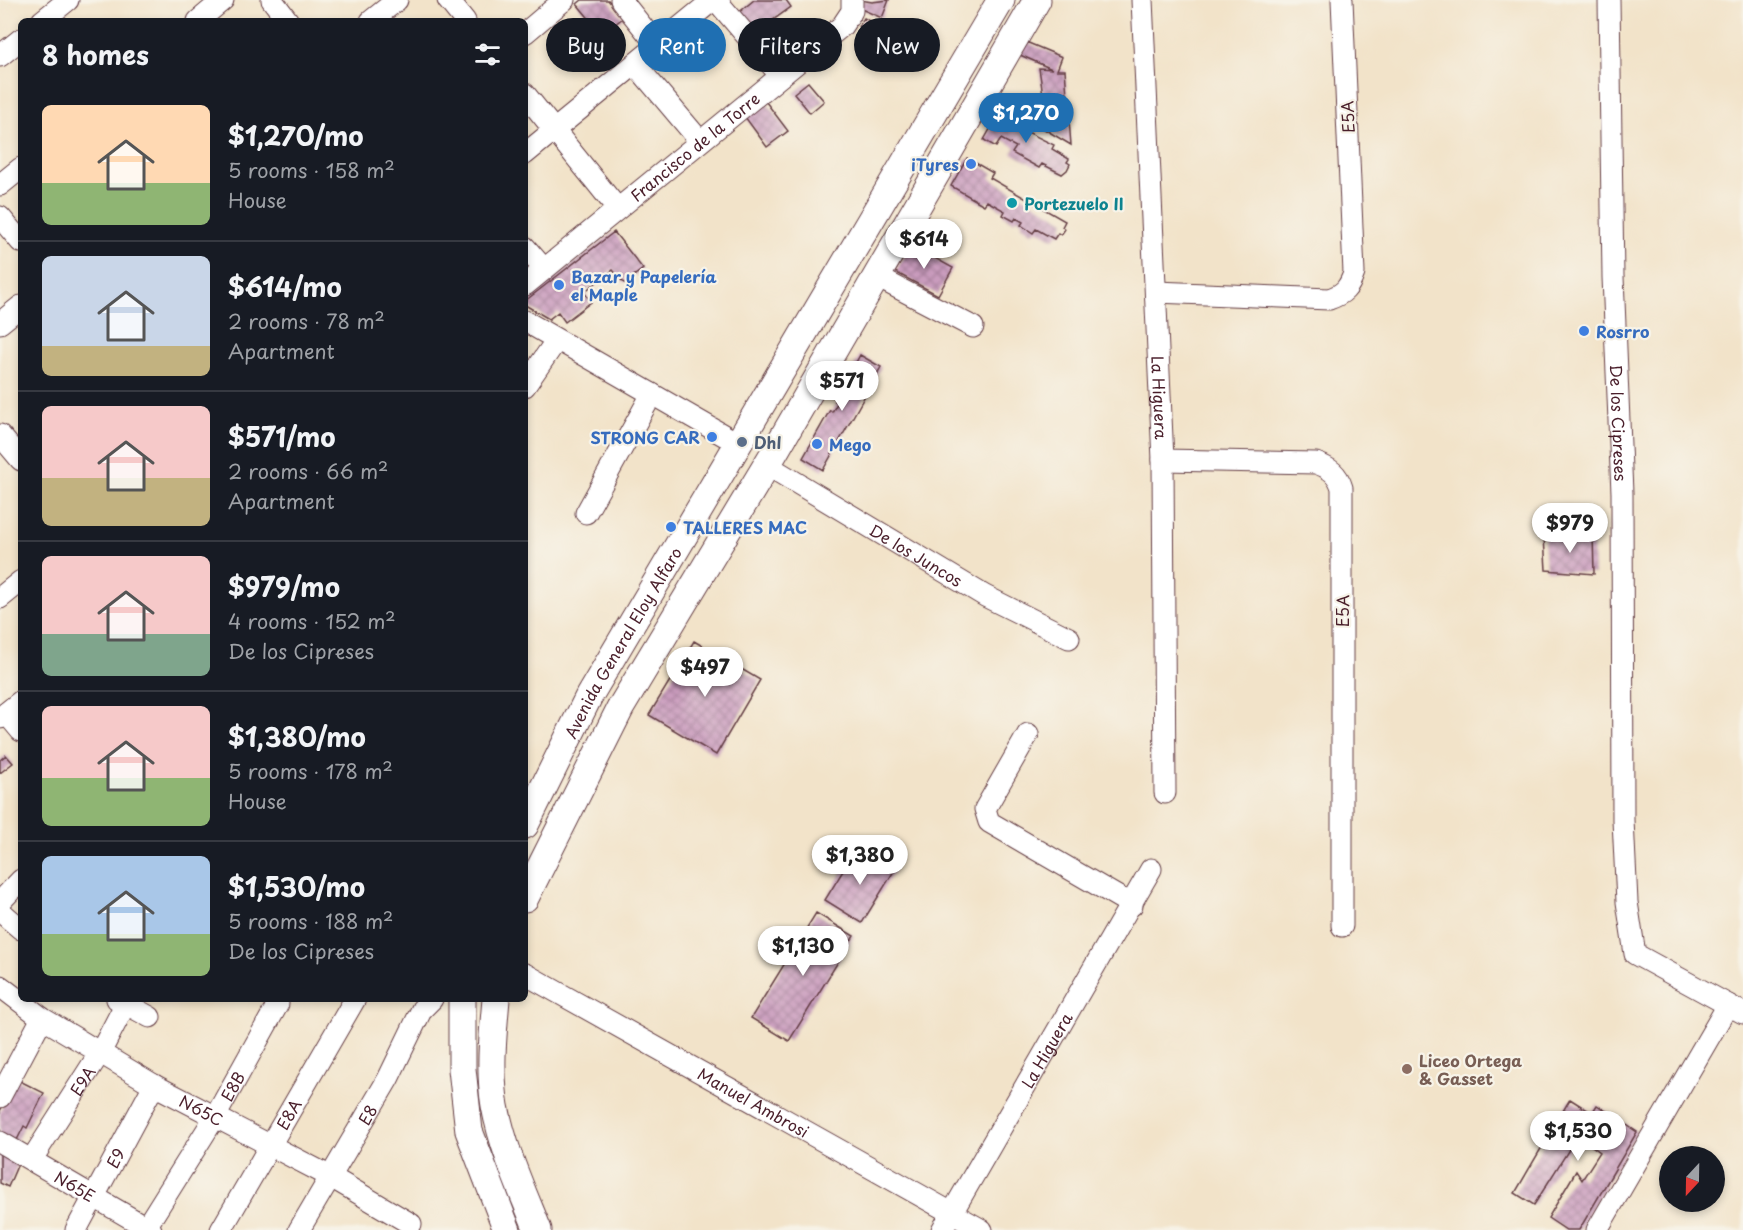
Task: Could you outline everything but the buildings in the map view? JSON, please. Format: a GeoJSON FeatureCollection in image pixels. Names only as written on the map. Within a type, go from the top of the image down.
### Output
{"type":"FeatureCollection","features":[{"type":"Feature","properties":{"kind":"main road","name":"Avenida General Eloy Alfaro"},"geometry":{"type":"LineString","coordinates":[[528,819],[589,696],[1001,0]]}},
{"type":"Feature","properties":{"kind":"main road","name":"Avenida General Eloy Alfaro"},"geometry":{"type":"LineString","coordinates":[[528,892],[621,707],[767,465],[1036,0]]}},
{"type":"Feature","properties":{"kind":"main road"},"geometry":{"type":"LineString","coordinates":[[462,1002],[462,1070],[469,1131],[507,1230]]}},
{"type":"Feature","properties":{"kind":"main road"},"geometry":{"type":"LineString","coordinates":[[496,1002],[492,1043],[495,1106],[513,1167],[538,1230]]}},
{"type":"Feature","properties":{"kind":"street"},"geometry":{"type":"LineString","coordinates":[[202,18],[223,0]]}},
{"type":"Feature","properties":{"kind":"street"},"geometry":{"type":"LineString","coordinates":[[272,0],[286,18]]}},
{"type":"Feature","properties":{"kind":"street"},"geometry":{"type":"LineString","coordinates":[[375,18],[397,0]]}},
{"type":"Feature","properties":{"kind":"street"},"geometry":{"type":"LineString","coordinates":[[448,0],[463,18]]}},
{"type":"Feature","properties":{"kind":"street"},"geometry":{"type":"LineString","coordinates":[[528,30],[564,0]]}},
{"type":"Feature","properties":{"kind":"street"},"geometry":{"type":"LineString","coordinates":[[621,0],[638,21]]}},
{"type":"Feature","properties":{"kind":"street"},"geometry":{"type":"LineString","coordinates":[[691,18],[714,0],[780,75]]}},
{"type":"Feature","properties":{"kind":"street","name":"Francisco de la Torre"},"geometry":{"type":"LineString","coordinates":[[528,282],[848,20],[852,0]]}},
{"type":"Feature","properties":{"kind":"street","name":"La Higuera"},"geometry":{"type":"LineString","coordinates":[[1142,0],[1163,460],[1165,794]]}},
{"type":"Feature","properties":{"kind":"street","name":"E5A"},"geometry":{"type":"LineString","coordinates":[[1156,292],[1329,299],[1346,291],[1351,284],[1354,273],[1342,0]]}},
{"type":"Feature","properties":{"kind":"street","name":"De los Cipreses"},"geometry":{"type":"LineString","coordinates":[[1609,0],[1613,277],[1622,493],[1623,820],[1627,902],[1635,954],[1736,1009]]}},
{"type":"Feature","properties":{"kind":"street"},"geometry":{"type":"LineString","coordinates":[[0,56],[18,41]]}},
{"type":"Feature","properties":{"kind":"street"},"geometry":{"type":"LineString","coordinates":[[528,152],[638,61]]}},
{"type":"Feature","properties":{"kind":"street"},"geometry":{"type":"LineString","coordinates":[[635,64],[700,141]]}},
{"type":"Feature","properties":{"kind":"street"},"geometry":{"type":"LineString","coordinates":[[528,98],[617,208]]}},
{"type":"Feature","properties":{"kind":"street"},"geometry":{"type":"LineString","coordinates":[[0,185],[18,170]]}},
{"type":"Feature","properties":{"kind":"street"},"geometry":{"type":"LineString","coordinates":[[0,217],[18,238]]}},
{"type":"Feature","properties":{"kind":"street"},"geometry":{"type":"LineString","coordinates":[[528,250],[544,269]]}},
{"type":"Feature","properties":{"kind":"street"},"geometry":{"type":"LineString","coordinates":[[877,277],[973,327]]}},
{"type":"Feature","properties":{"kind":"street"},"geometry":{"type":"LineString","coordinates":[[0,323],[18,308]]}},
{"type":"Feature","properties":{"kind":"street"},"geometry":{"type":"LineString","coordinates":[[528,323],[739,444]]}},
{"type":"Feature","properties":{"kind":"street"},"geometry":{"type":"LineString","coordinates":[[528,382],[556,341]]}},
{"type":"Feature","properties":{"kind":"street"},"geometry":{"type":"LineString","coordinates":[[586,513],[652,394]]}},
{"type":"Feature","properties":{"kind":"street","name":"E5A"},"geometry":{"type":"LineString","coordinates":[[1163,460],[1316,463],[1334,472],[1340,480],[1342,488],[1342,926]]}},
{"type":"Feature","properties":{"kind":"street","name":"De los Juncos"},"geometry":{"type":"LineString","coordinates":[[767,465],[985,596],[1069,638]]}},
{"type":"Feature","properties":{"kind":"street"},"geometry":{"type":"LineString","coordinates":[[0,598],[18,583]]}},
{"type":"Feature","properties":{"kind":"street"},"geometry":{"type":"LineString","coordinates":[[9,711],[18,726]]}},
{"type":"Feature","properties":{"kind":"street"},"geometry":{"type":"LineString","coordinates":[[1028,735],[985,809],[989,822],[1131,905]]}},
{"type":"Feature","properties":{"kind":"street","name":"La Higuera"},"geometry":{"type":"LineString","coordinates":[[946,1221],[1151,869]]}},
{"type":"Feature","properties":{"kind":"street"},"geometry":{"type":"LineString","coordinates":[[0,902],[18,883]]}},
{"type":"Feature","properties":{"kind":"street"},"geometry":{"type":"LineString","coordinates":[[0,911],[18,926]]}},
{"type":"Feature","properties":{"kind":"street","name":"Manuel Ambrosi"},"geometry":{"type":"LineString","coordinates":[[528,976],[946,1221],[982,1230]]}},
{"type":"Feature","properties":{"kind":"street","name":"N65C"},"geometry":{"type":"LineString","coordinates":[[0,986],[18,1000]]}},
{"type":"Feature","properties":{"kind":"street","name":"N65C"},"geometry":{"type":"LineString","coordinates":[[21,1002],[42,1018],[101,1051],[154,1085],[331,1177],[411,1224]]}},
{"type":"Feature","properties":{"kind":"street","name":"E9A"},"geometry":{"type":"LineString","coordinates":[[32,1160],[101,1051],[123,1002]]}},
{"type":"Feature","properties":{"kind":"street"},"geometry":{"type":"LineString","coordinates":[[125,1002],[150,1017]]}},
{"type":"Feature","properties":{"kind":"street","name":"E8A"},"geometry":{"type":"LineString","coordinates":[[221,1230],[272,1147],[353,1002]]}},
{"type":"Feature","properties":{"kind":"street","name":"E8"},"geometry":{"type":"LineString","coordinates":[[299,1230],[388,1078],[422,1010],[429,1002]]}},
{"type":"Feature","properties":{"kind":"street","name":"E8B"},"geometry":{"type":"LineString","coordinates":[[149,1228],[278,1004]]}},
{"type":"Feature","properties":{"kind":"street"},"geometry":{"type":"LineString","coordinates":[[1597,1230],[1736,1009]]}},
{"type":"Feature","properties":{"kind":"street"},"geometry":{"type":"LineString","coordinates":[[0,1097],[42,1018]]}},
{"type":"Feature","properties":{"kind":"street","name":"E9"},"geometry":{"type":"LineString","coordinates":[[76,1230],[154,1085]]}},
{"type":"Feature","properties":{"kind":"street","name":"N65E"},"geometry":{"type":"LineString","coordinates":[[0,1142],[149,1228]]}},
{"type":"Feature","properties":{"kind":"place","name":"iTyres"},"geometry":{"type":"Point","coordinates":[971,164]}},
{"type":"Feature","properties":{"kind":"place","name":"Portezuelo II"},"geometry":{"type":"Point","coordinates":[1012,203]}},
{"type":"Feature","properties":{"kind":"place","name":"Bazar y Papelería el Maple"},"geometry":{"type":"Point","coordinates":[559,285]}},
{"type":"Feature","properties":{"kind":"place","name":"Rosrro"},"geometry":{"type":"Point","coordinates":[1584,331]}},
{"type":"Feature","properties":{"kind":"place","name":"STRONG CAR"},"geometry":{"type":"Point","coordinates":[712,437]}},
{"type":"Feature","properties":{"kind":"place","name":"Dhl"},"geometry":{"type":"Point","coordinates":[742,442]}},
{"type":"Feature","properties":{"kind":"place","name":"Mego"},"geometry":{"type":"Point","coordinates":[817,444]}},
{"type":"Feature","properties":{"kind":"place","name":"TALLERES MAC"},"geometry":{"type":"Point","coordinates":[671,527]}},
{"type":"Feature","properties":{"kind":"place","name":"Liceo Ortega & Gasset"},"geometry":{"type":"Point","coordinates":[1407,1069]}}]}
